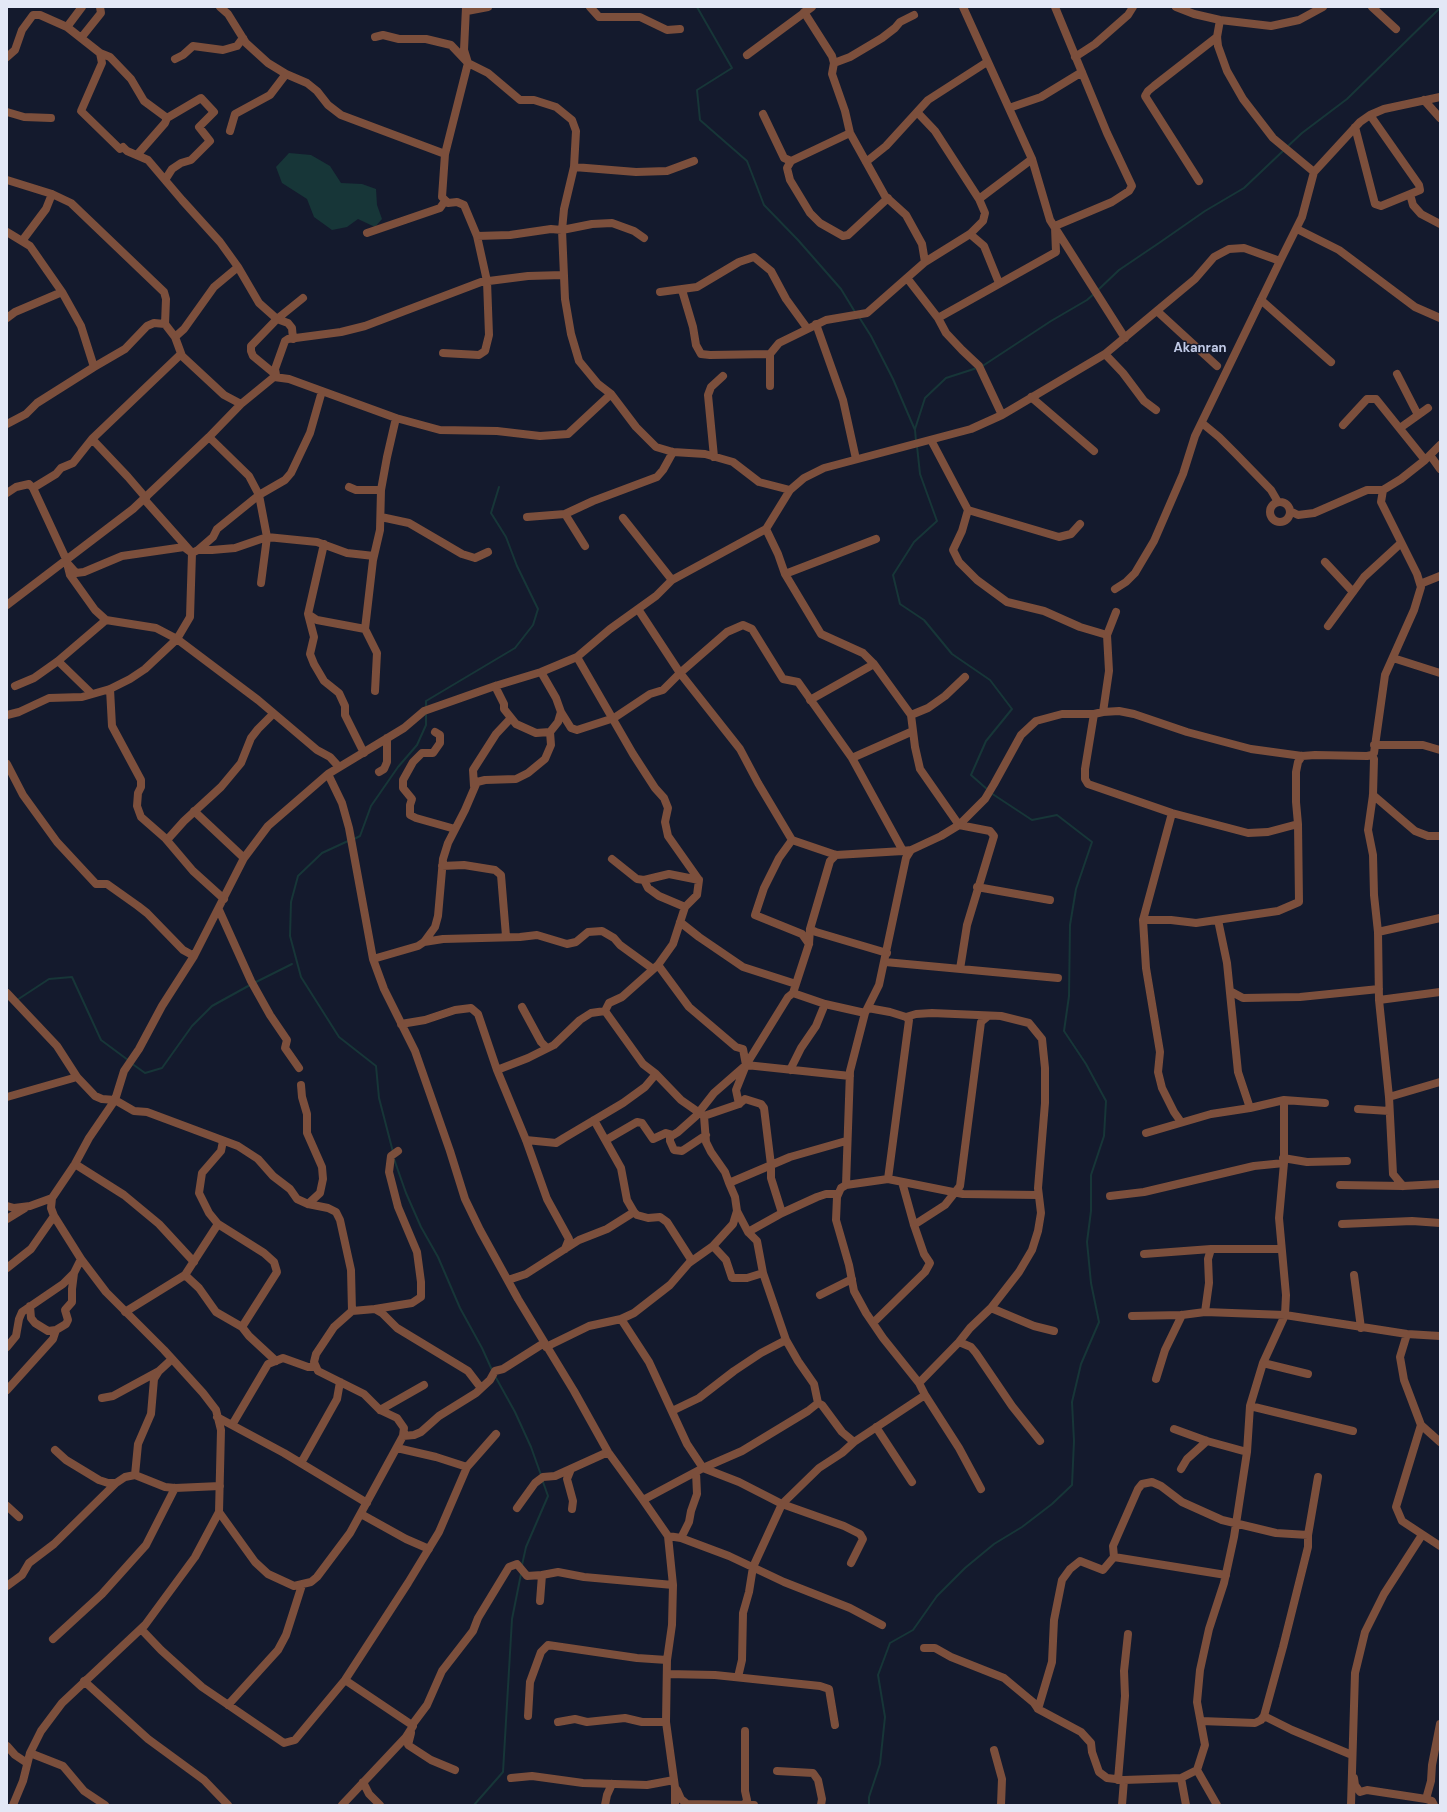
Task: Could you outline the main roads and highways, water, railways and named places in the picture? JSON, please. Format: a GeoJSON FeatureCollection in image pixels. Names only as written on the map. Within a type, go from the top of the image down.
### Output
{"type":"FeatureCollection","features":[{"type":"Feature","properties":{"kind":"waterway"},"geometry":{"type":"LineString","coordinates":[[697,7],[732,68],[697,90],[700,120],[747,161],[764,205],[798,240],[841,289],[855,312]]}},
{"type":"Feature","properties":{"kind":"waterway"},"geometry":{"type":"LineString","coordinates":[[1287,147],[1302,133],[1347,99],[1440,8]]}},
{"type":"Feature","properties":{"kind":"waterway"},"geometry":{"type":"LineString","coordinates":[[1098,290],[1119,270],[1205,211],[1244,188],[1284,150]]}},
{"type":"Feature","properties":{"kind":"waterway"},"geometry":{"type":"LineString","coordinates":[[981,367],[1051,321],[1087,300],[1095,293]]}},
{"type":"Feature","properties":{"kind":"waterway"},"geometry":{"type":"LineString","coordinates":[[859,317],[871,336],[893,379],[915,430],[916,441]]}},
{"type":"Feature","properties":{"kind":"waterway"},"geometry":{"type":"LineString","coordinates":[[915,429],[925,398],[946,378],[977,368]]}},
{"type":"Feature","properties":{"kind":"waterway"},"geometry":{"type":"LineString","coordinates":[[917,446],[920,474],[937,521],[914,542],[893,575],[900,604],[924,620],[952,654],[990,680],[1012,709],[986,741],[971,775],[988,790]]}},
{"type":"Feature","properties":{"kind":"waterway"},"geometry":{"type":"LineString","coordinates":[[426,708],[426,701],[515,648],[533,625],[538,609],[517,566],[506,537],[491,513],[499,487]]}},
{"type":"Feature","properties":{"kind":"waterway"},"geometry":{"type":"LineString","coordinates":[[354,839],[360,836],[371,806],[398,767],[417,745],[426,725],[426,712]]}},
{"type":"Feature","properties":{"kind":"waterway"},"geometry":{"type":"LineString","coordinates":[[869,1805],[869,1797],[880,1764],[885,1717],[878,1675],[890,1643],[913,1630],[937,1596],[965,1568],[994,1544],[1022,1527],[1052,1504],[1072,1485],[1074,1441],[1072,1402],[1081,1364],[1099,1322],[1091,1283],[1087,1242],[1091,1211],[1091,1175],[1104,1136],[1106,1101],[1086,1064],[1064,1031],[1069,996],[1070,925],[1076,889],[1092,842],[1057,815],[1032,820],[991,793]]}},
{"type":"Feature","properties":{"kind":"waterway"},"geometry":{"type":"LineString","coordinates":[[348,841],[322,853],[298,876],[291,902],[290,936],[301,977],[339,1037],[376,1066],[379,1098],[393,1152]]}},
{"type":"Feature","properties":{"kind":"waterway"},"geometry":{"type":"LineString","coordinates":[[254,983],[292,964]]}},
{"type":"Feature","properties":{"kind":"waterway"},"geometry":{"type":"LineString","coordinates":[[17,1000],[49,979],[72,977],[101,1040],[128,1060]]}},
{"type":"Feature","properties":{"kind":"waterway"},"geometry":{"type":"LineString","coordinates":[[131,1063],[145,1073],[162,1068],[192,1026],[212,1006],[250,985]]}},
{"type":"Feature","properties":{"kind":"waterway"},"geometry":{"type":"LineString","coordinates":[[394,1159],[406,1193],[421,1227],[438,1257],[460,1308],[482,1348],[492,1370]]}},
{"type":"Feature","properties":{"kind":"waterway"},"geometry":{"type":"LineString","coordinates":[[495,1376],[515,1412],[531,1447],[541,1475]]}},
{"type":"Feature","properties":{"kind":"waterway"},"geometry":{"type":"LineString","coordinates":[[522,1565],[526,1547],[548,1496],[542,1479]]}},
{"type":"Feature","properties":{"kind":"waterway"},"geometry":{"type":"LineString","coordinates":[[474,1805],[503,1772],[512,1619],[521,1574]]}},
{"type":"Feature","properties":{"kind":"district","name":"Akanran"},"geometry":{"type":"Point","coordinates":[1200,349]}}]}
